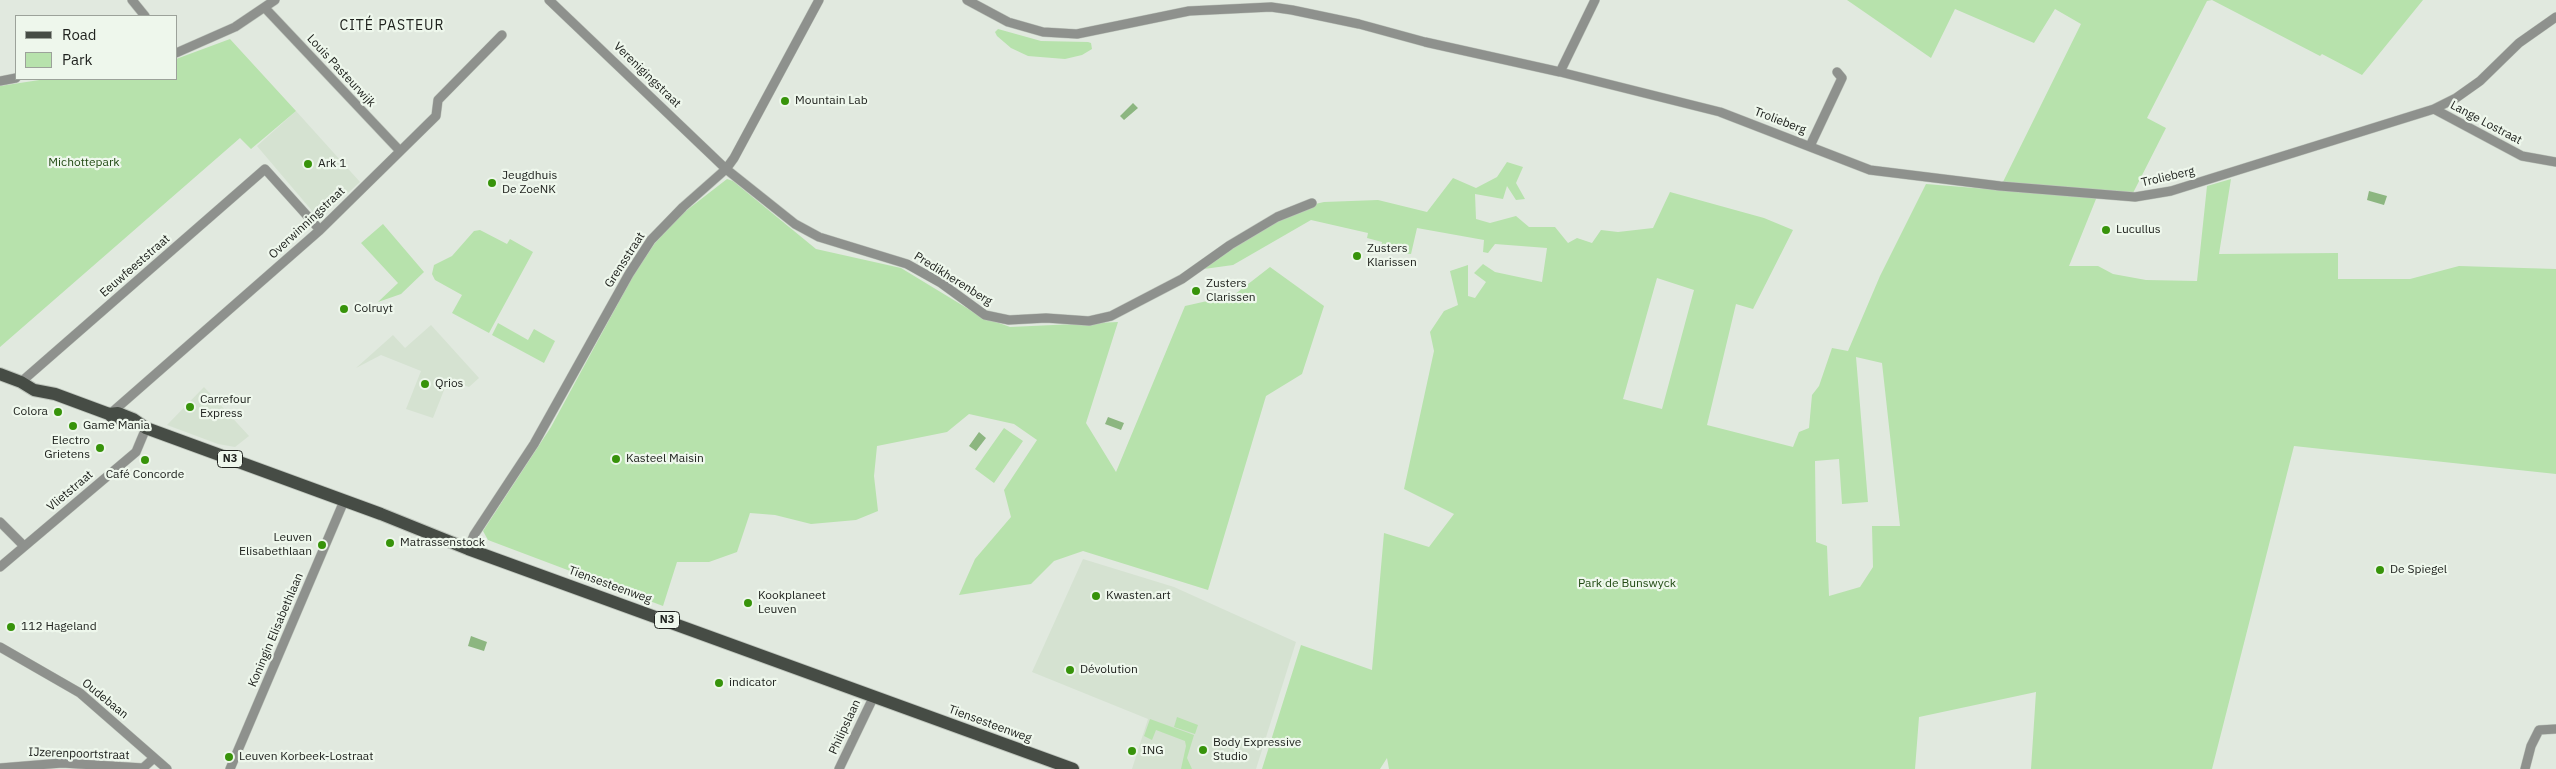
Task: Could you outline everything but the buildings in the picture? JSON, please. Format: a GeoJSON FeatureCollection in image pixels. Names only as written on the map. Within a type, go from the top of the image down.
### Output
{"type":"FeatureCollection","features":[{"type":"Feature","properties":{"kind":"main road","name":"Tiensesteenweg"},"geometry":{"type":"LineString","coordinates":[[0,374],[22,382],[34,390],[55,394],[109,414],[118,413],[133,419],[142,426],[468,549],[1073,769]]}},
{"type":"Feature","properties":{"kind":"street"},"geometry":{"type":"LineString","coordinates":[[132,0],[145,15]]}},
{"type":"Feature","properties":{"kind":"street"},"geometry":{"type":"LineString","coordinates":[[178,52],[220,35],[275,0]]}},
{"type":"Feature","properties":{"kind":"street","name":"Verenigingstraat"},"geometry":{"type":"LineString","coordinates":[[549,0],[726,169]]}},
{"type":"Feature","properties":{"kind":"street","name":"Grensstraat"},"geometry":{"type":"LineString","coordinates":[[468,549],[474,535],[534,444],[629,274],[651,240],[683,207],[726,169],[819,0]]}},
{"type":"Feature","properties":{"kind":"street","name":"Trolieberg"},"geometry":{"type":"LineString","coordinates":[[967,0],[1008,22],[1043,32],[1076,34],[1189,11],[1271,3],[1425,42],[1560,72],[1720,112],[1870,170],[2000,186],[2134,197],[2171,191],[2434,109],[2456,98],[2480,81],[2519,43],[2556,17]]}},
{"type":"Feature","properties":{"kind":"street"},"geometry":{"type":"LineString","coordinates":[[1560,72],[1595,0]]}},
{"type":"Feature","properties":{"kind":"street","name":"Louis Pasteurwijk"},"geometry":{"type":"LineString","coordinates":[[264,8],[400,151]]}},
{"type":"Feature","properties":{"kind":"street","name":"Overwinningstraat"},"geometry":{"type":"LineString","coordinates":[[109,414],[320,230],[436,116],[438,100],[502,35]]}},
{"type":"Feature","properties":{"kind":"street"},"geometry":{"type":"LineString","coordinates":[[1810,146],[1842,78],[1837,72]]}},
{"type":"Feature","properties":{"kind":"street"},"geometry":{"type":"LineString","coordinates":[[0,81],[15,78]]}},
{"type":"Feature","properties":{"kind":"street","name":"Lange Lostraat"},"geometry":{"type":"LineString","coordinates":[[2434,109],[2522,156],[2556,162]]}},
{"type":"Feature","properties":{"kind":"street","name":"Eeuwfeeststraat"},"geometry":{"type":"LineString","coordinates":[[22,382],[265,169],[320,230]]}},
{"type":"Feature","properties":{"kind":"street","name":"Predikherenberg"},"geometry":{"type":"LineString","coordinates":[[726,169],[795,224],[811,233],[907,264],[941,283],[985,315],[1009,320],[1046,318],[1089,321],[1111,316],[1182,279],[1230,245],[1277,217],[1312,203]]}},
{"type":"Feature","properties":{"kind":"street","name":"Vlietstraat"},"geometry":{"type":"LineString","coordinates":[[0,567],[136,452],[142,426]]}},
{"type":"Feature","properties":{"kind":"street","name":"Koningin Elisabethlaan"},"geometry":{"type":"LineString","coordinates":[[230,769],[344,501]]}},
{"type":"Feature","properties":{"kind":"street"},"geometry":{"type":"LineString","coordinates":[[0,522],[24,546]]}},
{"type":"Feature","properties":{"kind":"street","name":"Oudebaan"},"geometry":{"type":"LineString","coordinates":[[0,647],[80,693],[166,769]]}},
{"type":"Feature","properties":{"kind":"street","name":"Philipslaan"},"geometry":{"type":"LineString","coordinates":[[839,769],[874,696]]}},
{"type":"Feature","properties":{"kind":"street"},"geometry":{"type":"LineString","coordinates":[[2525,769],[2539,730],[2556,730]]}},
{"type":"Feature","properties":{"kind":"street","name":"IJzerenpoortstraat"},"geometry":{"type":"LineString","coordinates":[[0,768],[62,763],[143,768],[154,758]]}},
{"type":"Feature","properties":{"kind":"shaded area"},"geometry":{"type":"Polygon","coordinates":[[[1133,103],[1138,108],[1124,120],[1120,116],[1133,103]]]}},
{"type":"Feature","properties":{"kind":"shaded area","name":"Ark 1"},"geometry":{"type":"Polygon","coordinates":[[[296,111],[360,182],[319,219],[257,146],[296,111]]]}},
{"type":"Feature","properties":{"kind":"shaded area"},"geometry":{"type":"Polygon","coordinates":[[[2369,191],[2387,196],[2384,205],[2367,200],[2369,191]]]}},
{"type":"Feature","properties":{"kind":"shaded area"},"geometry":{"type":"Polygon","coordinates":[[[431,325],[479,378],[469,387],[448,380],[433,418],[406,409],[421,371],[381,355],[356,368],[393,335],[405,348],[431,325]]]}},
{"type":"Feature","properties":{"kind":"shaded area"},"geometry":{"type":"Polygon","coordinates":[[[204,387],[249,436],[235,447],[218,444],[167,425],[204,387]]]}},
{"type":"Feature","properties":{"kind":"shaded area"},"geometry":{"type":"Polygon","coordinates":[[[1108,417],[1124,423],[1121,430],[1105,424],[1108,417]]]}},
{"type":"Feature","properties":{"kind":"shaded area"},"geometry":{"type":"Polygon","coordinates":[[[979,432],[986,438],[976,451],[969,446],[979,432]]]}},
{"type":"Feature","properties":{"kind":"shaded area"},"geometry":{"type":"Polygon","coordinates":[[[1083,559],[1174,587],[1296,642],[1256,769],[1132,769],[1148,719],[1032,672],[1083,559]]]}},
{"type":"Feature","properties":{"kind":"shaded area"},"geometry":{"type":"Polygon","coordinates":[[[471,636],[487,642],[484,651],[468,646],[471,636]]]}},
{"type":"Feature","properties":{"kind":"green space","name":"Park de Bunswyck"},"geometry":{"type":"Polygon","coordinates":[[[1847,0],[2212,0],[2207,1],[2147,118],[2166,128],[2133,193],[2104,190],[2096,199],[2069,266],[2098,266],[2113,274],[2146,280],[2197,281],[2207,186],[2231,179],[2219,254],[2338,253],[2338,279],[2410,279],[2459,266],[2556,269],[2556,474],[2294,446],[2212,769],[2031,769],[2036,692],[1919,717],[1915,769],[1389,769],[1387,758],[1380,769],[1262,769],[1301,645],[1372,670],[1384,533],[1429,547],[1454,514],[1404,489],[1434,351],[1430,332],[1444,311],[1458,305],[1450,271],[1468,265],[1468,296],[1475,298],[1486,282],[1474,273],[1483,264],[1495,272],[1542,282],[1547,248],[1495,244],[1488,253],[1483,252],[1484,240],[1417,228],[1411,254],[1400,253],[1381,248],[1382,242],[1367,238],[1368,233],[1311,220],[1233,265],[1204,269],[1248,237],[1297,208],[1324,202],[1378,200],[1427,212],[1453,178],[1476,188],[1497,177],[1507,162],[1523,167],[1516,183],[1525,199],[1516,200],[1507,186],[1503,199],[1475,194],[1476,219],[1490,223],[1516,216],[1529,227],[1555,227],[1568,243],[1577,238],[1592,243],[1601,230],[1618,232],[1653,228],[1670,192],[1764,218],[1793,230],[1753,309],[1736,304],[1707,425],[1793,447],[1799,432],[1809,428],[1812,395],[1819,386],[1832,348],[1848,351],[1880,276],[1926,184],[1999,190],[2081,24],[2055,9],[2034,43],[1955,9],[1931,58],[1847,0]],[[1657,278],[1623,399],[1662,409],[1694,290],[1657,278]],[[1856,357],[1868,502],[1842,504],[1839,459],[1815,461],[1816,542],[1827,546],[1829,596],[1860,587],[1873,567],[1872,526],[1900,526],[1882,363],[1856,357]]]}},
{"type":"Feature","properties":{"kind":"green space"},"geometry":{"type":"Polygon","coordinates":[[[2212,0],[2423,0],[2362,75],[2322,54],[2320,56],[2212,0]]]}},
{"type":"Feature","properties":{"kind":"green space"},"geometry":{"type":"Polygon","coordinates":[[[998,29],[1041,41],[1088,42],[1091,43],[1092,49],[1082,55],[1065,59],[1028,56],[1011,48],[997,36],[995,32],[998,29]]]}},
{"type":"Feature","properties":{"kind":"green space","name":"Michottepark"},"geometry":{"type":"Polygon","coordinates":[[[230,39],[296,111],[251,149],[240,138],[0,347],[0,86],[39,80],[178,80],[178,58],[230,39]]]}},
{"type":"Feature","properties":{"kind":"green space"},"geometry":{"type":"Polygon","coordinates":[[[727,179],[733,181],[816,249],[901,268],[980,316],[1010,327],[1118,322],[1086,423],[1116,472],[1185,306],[1234,295],[1270,267],[1324,306],[1302,374],[1266,396],[1208,590],[1083,551],[1054,561],[1031,584],[959,595],[975,559],[1011,517],[1004,490],[1037,440],[1014,424],[969,414],[947,432],[877,446],[874,476],[878,511],[856,520],[811,524],[775,515],[750,513],[737,552],[709,562],[677,562],[663,606],[488,540],[483,531],[551,427],[634,274],[655,243],[678,217],[727,179]]]}},
{"type":"Feature","properties":{"kind":"green space"},"geometry":{"type":"Polygon","coordinates":[[[383,224],[424,272],[401,294],[378,302],[398,283],[361,243],[383,224]]]}},
{"type":"Feature","properties":{"kind":"green space"},"geometry":{"type":"Polygon","coordinates":[[[480,230],[507,244],[510,239],[533,252],[489,333],[452,313],[462,295],[435,280],[432,274],[434,265],[452,256],[474,231],[480,230]]]}},
{"type":"Feature","properties":{"kind":"green space"},"geometry":{"type":"Polygon","coordinates":[[[498,323],[528,340],[534,329],[555,341],[544,363],[492,335],[498,323]]]}},
{"type":"Feature","properties":{"kind":"green space"},"geometry":{"type":"Polygon","coordinates":[[[1004,428],[1023,441],[994,483],[975,469],[1004,428]]]}},
{"type":"Feature","properties":{"kind":"green space"},"geometry":{"type":"Polygon","coordinates":[[[1177,717],[1198,725],[1195,734],[1174,727],[1177,717]]]}},
{"type":"Feature","properties":{"kind":"green space"},"geometry":{"type":"Polygon","coordinates":[[[1150,719],[1194,735],[1187,758],[1192,769],[1181,769],[1186,746],[1185,741],[1156,730],[1152,740],[1144,736],[1150,719]]]}},
{"type":"Feature","properties":{"kind":"place","name":"Mountain Lab"},"geometry":{"type":"Point","coordinates":[785,101]}},
{"type":"Feature","properties":{"kind":"place","name":"Ark 1"},"geometry":{"type":"Point","coordinates":[308,164]}},
{"type":"Feature","properties":{"kind":"place","name":"Jeugdhuis De ZoeNK"},"geometry":{"type":"Point","coordinates":[492,183]}},
{"type":"Feature","properties":{"kind":"place","name":"Lucullus"},"geometry":{"type":"Point","coordinates":[2106,230]}},
{"type":"Feature","properties":{"kind":"place","name":"Zusters Klarissen"},"geometry":{"type":"Point","coordinates":[1357,256]}},
{"type":"Feature","properties":{"kind":"place","name":"Zusters Clarissen"},"geometry":{"type":"Point","coordinates":[1196,291]}},
{"type":"Feature","properties":{"kind":"place","name":"Colruyt"},"geometry":{"type":"Point","coordinates":[344,309]}},
{"type":"Feature","properties":{"kind":"place","name":"Qrios"},"geometry":{"type":"Point","coordinates":[425,384]}},
{"type":"Feature","properties":{"kind":"place","name":"Carrefour Express"},"geometry":{"type":"Point","coordinates":[190,407]}},
{"type":"Feature","properties":{"kind":"place","name":"Colora"},"geometry":{"type":"Point","coordinates":[58,412]}},
{"type":"Feature","properties":{"kind":"place","name":"Game Mania"},"geometry":{"type":"Point","coordinates":[73,426]}},
{"type":"Feature","properties":{"kind":"place","name":"Electro Grietens"},"geometry":{"type":"Point","coordinates":[100,448]}},
{"type":"Feature","properties":{"kind":"place","name":"Kasteel Maisin"},"geometry":{"type":"Point","coordinates":[616,459]}},
{"type":"Feature","properties":{"kind":"place","name":"Café Concorde"},"geometry":{"type":"Point","coordinates":[145,460]}},
{"type":"Feature","properties":{"kind":"place","name":"Matrassenstock"},"geometry":{"type":"Point","coordinates":[390,543]}},
{"type":"Feature","properties":{"kind":"place","name":"Leuven Elisabethlaan"},"geometry":{"type":"Point","coordinates":[322,545]}},
{"type":"Feature","properties":{"kind":"place","name":"De Spiegel"},"geometry":{"type":"Point","coordinates":[2380,570]}},
{"type":"Feature","properties":{"kind":"place","name":"Kwasten.art"},"geometry":{"type":"Point","coordinates":[1096,596]}},
{"type":"Feature","properties":{"kind":"place","name":"Kookplaneet Leuven"},"geometry":{"type":"Point","coordinates":[748,603]}},
{"type":"Feature","properties":{"kind":"place","name":"112 Hageland"},"geometry":{"type":"Point","coordinates":[11,627]}},
{"type":"Feature","properties":{"kind":"place","name":"Dévolution"},"geometry":{"type":"Point","coordinates":[1070,670]}},
{"type":"Feature","properties":{"kind":"place","name":"indicator"},"geometry":{"type":"Point","coordinates":[719,683]}},
{"type":"Feature","properties":{"kind":"place","name":"Body Expressive Studio"},"geometry":{"type":"Point","coordinates":[1203,750]}},
{"type":"Feature","properties":{"kind":"place","name":"ING"},"geometry":{"type":"Point","coordinates":[1132,751]}},
{"type":"Feature","properties":{"kind":"place","name":"Leuven Korbeek-Lostraat"},"geometry":{"type":"Point","coordinates":[229,757]}},
{"type":"Feature","properties":{"kind":"district","name":"CITÉ PASTEUR"},"geometry":{"type":"Point","coordinates":[392,26]}}]}
